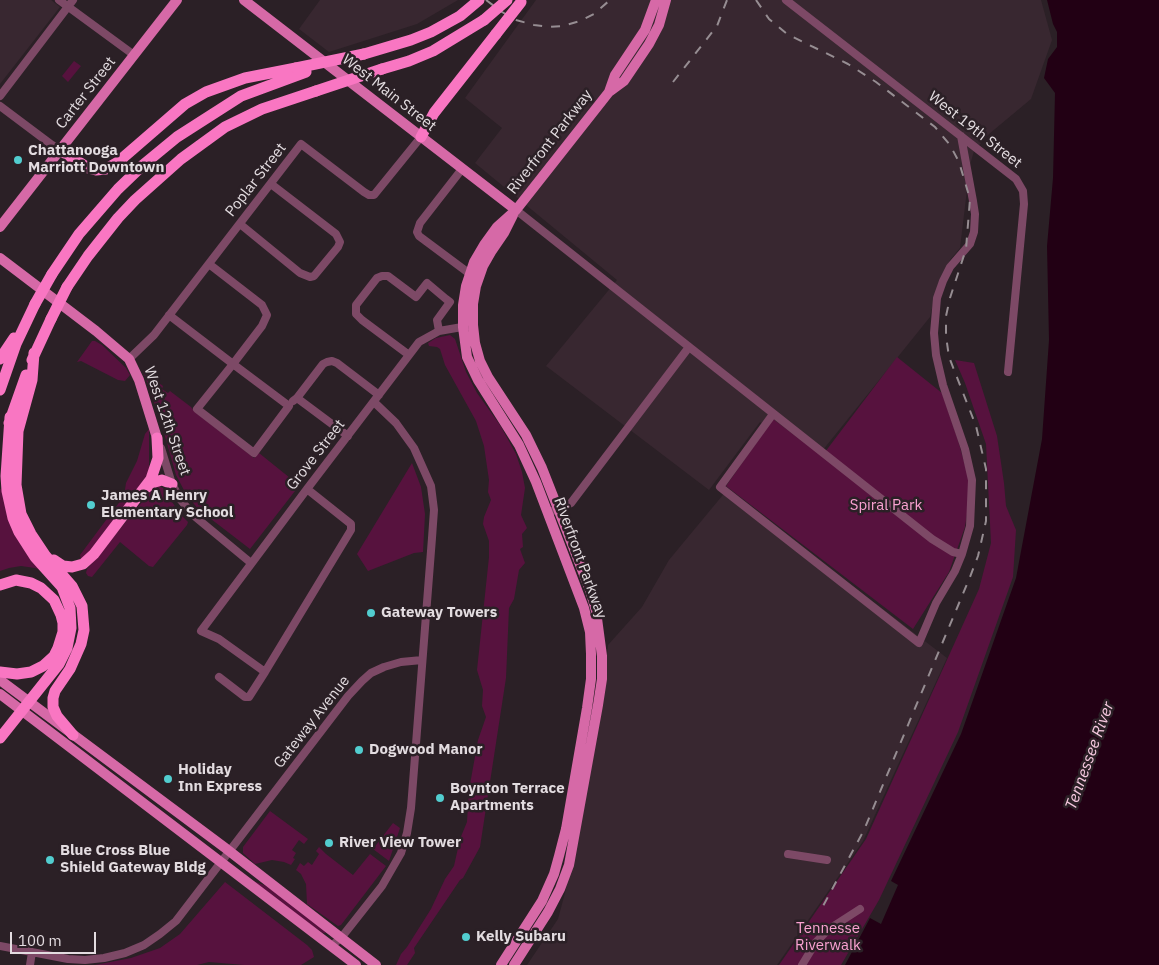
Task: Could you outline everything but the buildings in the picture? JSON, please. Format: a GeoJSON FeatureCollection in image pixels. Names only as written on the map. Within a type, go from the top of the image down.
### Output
{"type":"FeatureCollection","features":[{"type":"Feature","properties":{"kind":"highway"},"geometry":{"type":"LineString","coordinates":[[60,150],[88,168],[96,170],[106,169],[118,162],[185,104],[206,92],[245,78],[301,70],[421,37],[468,10],[479,0]]}},
{"type":"Feature","properties":{"kind":"highway"},"geometry":{"type":"LineString","coordinates":[[0,457],[10,417],[34,353],[67,287],[88,256],[135,200],[182,159],[224,127],[262,109],[409,61],[433,51],[484,20],[507,0]]}},
{"type":"Feature","properties":{"kind":"highway"},"geometry":{"type":"LineString","coordinates":[[421,137],[434,112],[522,1]]}},
{"type":"Feature","properties":{"kind":"highway"},"geometry":{"type":"LineString","coordinates":[[0,390],[23,327],[52,274],[79,234],[118,189],[177,137],[241,96],[301,70]]}},
{"type":"Feature","properties":{"kind":"highway"},"geometry":{"type":"LineString","coordinates":[[0,360],[9,344],[23,327]]}},
{"type":"Feature","properties":{"kind":"highway"},"geometry":{"type":"LineString","coordinates":[[34,353],[32,380],[18,430],[16,485],[19,507],[31,534],[45,555],[72,586],[82,606],[84,619],[81,644],[70,669],[55,691],[53,698],[53,707],[73,735]]}},
{"type":"Feature","properties":{"kind":"highway"},"geometry":{"type":"LineString","coordinates":[[0,738],[53,673],[63,656],[69,639],[71,616],[68,598],[62,587],[35,556],[19,532],[13,518],[6,476],[10,417]]}},
{"type":"Feature","properties":{"kind":"highway"},"geometry":{"type":"LineString","coordinates":[[31,534],[50,557],[59,564],[72,567],[83,564],[94,554],[151,479],[157,463],[157,438]]}},
{"type":"Feature","properties":{"kind":"highway"},"geometry":{"type":"LineString","coordinates":[[145,489],[155,482],[162,480],[172,484]]}},
{"type":"Feature","properties":{"kind":"highway"},"geometry":{"type":"LineString","coordinates":[[0,585],[16,580],[32,583],[41,588],[54,600],[63,623],[63,632],[58,648],[54,656],[43,666],[31,672],[17,674],[0,672]]}},
{"type":"Feature","properties":{"kind":"main road","name":"Carter Street"},"geometry":{"type":"LineString","coordinates":[[0,227],[177,0]]}},
{"type":"Feature","properties":{"kind":"main road","name":"West Main Street"},"geometry":{"type":"LineString","coordinates":[[244,0],[516,210]]}},
{"type":"Feature","properties":{"kind":"main road","name":"Riverfront Parkway"},"geometry":{"type":"LineString","coordinates":[[514,965],[532,938],[549,899],[569,865],[598,705],[602,679],[602,656],[596,611],[590,590],[558,508],[542,468],[526,436],[488,377],[480,361],[463,305],[466,286],[474,262],[484,245],[497,227],[516,210],[608,92],[615,75],[645,30],[656,0]]}},
{"type":"Feature","properties":{"kind":"main road","name":"Riverfront Parkway"},"geometry":{"type":"LineString","coordinates":[[608,92],[624,81],[649,44],[659,25],[666,0]]}},
{"type":"Feature","properties":{"kind":"main road","name":"Riverfront Parkway"},"geometry":{"type":"LineString","coordinates":[[501,965],[535,914],[549,899],[566,829],[587,708],[592,656],[590,632],[584,608],[536,482],[519,445],[478,380],[467,357],[468,326],[476,286],[483,266],[516,210]]}},
{"type":"Feature","properties":{"kind":"main road","name":"West 12th Street"},"geometry":{"type":"LineString","coordinates":[[0,258],[96,331],[129,360],[139,380],[157,438]]}},
{"type":"Feature","properties":{"kind":"main road"},"geometry":{"type":"LineString","coordinates":[[0,680],[25,707],[220,862],[356,965]]}},
{"type":"Feature","properties":{"kind":"main road"},"geometry":{"type":"LineString","coordinates":[[0,694],[73,735],[229,851],[376,965]]}},
{"type":"Feature","properties":{"kind":"street"},"geometry":{"type":"LineString","coordinates":[[59,0],[70,3],[134,55]]}},
{"type":"Feature","properties":{"kind":"street","name":"West 19th Street"},"geometry":{"type":"LineString","coordinates":[[786,0],[1016,179],[1023,191],[1024,204],[1008,372]]}},
{"type":"Feature","properties":{"kind":"street"},"geometry":{"type":"LineString","coordinates":[[0,96],[70,3]]}},
{"type":"Feature","properties":{"kind":"street"},"geometry":{"type":"LineString","coordinates":[[0,106],[60,150]]}},
{"type":"Feature","properties":{"kind":"street"},"geometry":{"type":"LineString","coordinates":[[774,414],[720,487],[919,643],[936,603],[955,571],[970,526],[972,480],[965,449],[943,385],[936,355],[934,333],[937,298],[943,281],[950,267],[970,244],[974,232],[975,214],[961,136]]}},
{"type":"Feature","properties":{"kind":"street","name":"Poplar Street"},"geometry":{"type":"LineString","coordinates":[[129,360],[152,338],[301,144],[364,192],[374,195],[421,137]]}},
{"type":"Feature","properties":{"kind":"street"},"geometry":{"type":"LineString","coordinates":[[462,169],[420,223],[417,232],[419,236],[470,274]]}},
{"type":"Feature","properties":{"kind":"street"},"geometry":{"type":"LineString","coordinates":[[240,224],[300,273],[310,278],[314,276],[335,251],[340,242],[336,234],[271,184]]}},
{"type":"Feature","properties":{"kind":"street"},"geometry":{"type":"LineString","coordinates":[[516,210],[932,538],[953,552],[962,554]]}},
{"type":"Feature","properties":{"kind":"street"},"geometry":{"type":"LineString","coordinates":[[209,264],[262,305],[267,315],[262,326],[197,409],[254,452],[323,364],[332,361],[337,363],[376,399],[396,423],[414,448],[431,486],[434,510],[411,808],[407,834],[392,871],[382,886],[341,938],[332,946]]}},
{"type":"Feature","properties":{"kind":"street"},"geometry":{"type":"LineString","coordinates":[[409,355],[356,314],[356,305],[376,278],[388,276],[416,297],[427,283],[450,302],[437,320],[439,331]]}},
{"type":"Feature","properties":{"kind":"street"},"geometry":{"type":"LineString","coordinates":[[169,315],[289,406]]}},
{"type":"Feature","properties":{"kind":"street","name":"Grove Street"},"geometry":{"type":"LineString","coordinates":[[265,672],[219,639],[201,631],[306,489],[419,342],[439,331],[468,326]]}},
{"type":"Feature","properties":{"kind":"street"},"geometry":{"type":"LineString","coordinates":[[548,513],[571,503],[689,347]]}},
{"type":"Feature","properties":{"kind":"street"},"geometry":{"type":"LineString","coordinates":[[296,398],[348,436]]}},
{"type":"Feature","properties":{"kind":"street","name":"West 12th Street"},"geometry":{"type":"LineString","coordinates":[[157,438],[172,484],[180,499],[193,515],[251,564]]}},
{"type":"Feature","properties":{"kind":"street"},"geometry":{"type":"LineString","coordinates":[[219,677],[245,697],[249,697],[351,530],[350,524],[306,489]]}},
{"type":"Feature","properties":{"kind":"street","name":"Gateway Avenue"},"geometry":{"type":"LineString","coordinates":[[0,946],[68,959],[85,960],[125,953],[144,945],[176,920],[348,696],[362,681],[371,673],[384,667],[401,662],[422,660]]}},
{"type":"Feature","properties":{"kind":"street"},"geometry":{"type":"LineString","coordinates":[[788,854],[827,860]]}},
{"type":"Feature","properties":{"kind":"street"},"geometry":{"type":"LineString","coordinates":[[802,965],[816,942],[829,929],[860,909]]}},
{"type":"Feature","properties":{"kind":"street"},"geometry":{"type":"LineString","coordinates":[[30,965],[32,952]]}},
{"type":"Feature","properties":{"kind":"shaded area"},"geometry":{"type":"Polygon","coordinates":[[[0,0],[51,0],[60,7],[0,84],[0,0]]]}},
{"type":"Feature","properties":{"kind":"shaded area"},"geometry":{"type":"Polygon","coordinates":[[[320,0],[458,0],[417,24],[329,52],[299,29],[320,0]]]}},
{"type":"Feature","properties":{"kind":"shaded area"},"geometry":{"type":"Polygon","coordinates":[[[536,0],[1041,0],[1052,40],[1031,99],[989,134],[974,151],[970,165],[960,248],[950,260],[938,284],[930,317],[818,456],[777,435],[760,422],[709,490],[546,366],[617,280],[475,163],[502,128],[465,98],[536,0]]]}},
{"type":"Feature","properties":{"kind":"shaded area"},"geometry":{"type":"Polygon","coordinates":[[[727,490],[947,658],[863,841],[777,965],[527,965],[558,919],[565,893],[600,719],[608,645],[642,607],[669,560],[727,490]]]}},
{"type":"Feature","properties":{"kind":"green space"},"geometry":{"type":"Polygon","coordinates":[[[74,61],[81,66],[68,82],[62,76],[74,61]]]}},
{"type":"Feature","properties":{"kind":"green space"},"geometry":{"type":"Polygon","coordinates":[[[450,335],[455,339],[466,372],[477,393],[500,425],[516,454],[522,472],[525,488],[521,515],[527,528],[522,534],[523,547],[520,549],[525,563],[519,570],[514,599],[509,608],[506,678],[480,847],[463,878],[414,948],[415,953],[407,965],[396,965],[401,954],[431,909],[445,879],[454,866],[460,839],[467,822],[469,790],[478,740],[486,717],[482,706],[483,690],[477,670],[489,557],[489,541],[483,524],[491,500],[488,492],[489,480],[484,446],[476,421],[445,365],[440,349],[429,346],[428,343],[436,338],[450,335]]]}},
{"type":"Feature","properties":{"kind":"green space"},"geometry":{"type":"Polygon","coordinates":[[[92,341],[102,345],[126,368],[130,375],[125,381],[118,380],[81,361],[77,362],[92,341]]]}},
{"type":"Feature","properties":{"kind":"green space","name":"Spiral Park"},"geometry":{"type":"Polygon","coordinates":[[[897,357],[942,393],[968,476],[969,501],[965,527],[949,572],[913,629],[726,486],[773,419],[822,456],[897,357]]]}},
{"type":"Feature","properties":{"kind":"green space","name":"Tennesse Riverwalk"},"geometry":{"type":"Polygon","coordinates":[[[955,360],[974,363],[997,436],[1006,506],[1016,530],[1013,577],[958,732],[879,900],[841,965],[779,965],[866,839],[979,589],[991,543],[986,444],[955,360]]]}},
{"type":"Feature","properties":{"kind":"green space"},"geometry":{"type":"Polygon","coordinates":[[[143,371],[163,386],[162,389],[168,393],[170,391],[254,458],[259,453],[295,482],[295,491],[250,549],[198,509],[186,494],[176,475],[161,422],[143,371]]]}},
{"type":"Feature","properties":{"kind":"green space"},"geometry":{"type":"Polygon","coordinates":[[[149,429],[149,468],[147,475],[95,551],[81,560],[80,555],[124,496],[126,483],[137,461],[145,434],[149,429]]]}},
{"type":"Feature","properties":{"kind":"green space"},"geometry":{"type":"Polygon","coordinates":[[[412,463],[421,487],[425,514],[423,552],[414,553],[368,571],[357,554],[412,463]]]}},
{"type":"Feature","properties":{"kind":"green space"},"geometry":{"type":"Polygon","coordinates":[[[159,486],[163,488],[180,514],[188,522],[187,525],[153,567],[149,566],[120,542],[92,577],[88,576],[86,573],[87,569],[151,491],[159,486]]]}},
{"type":"Feature","properties":{"kind":"green space"},"geometry":{"type":"Polygon","coordinates":[[[0,489],[3,490],[46,572],[21,566],[0,571],[0,489]]]}},
{"type":"Feature","properties":{"kind":"green space"},"geometry":{"type":"Polygon","coordinates":[[[270,811],[308,839],[304,844],[299,840],[292,850],[296,853],[291,865],[272,860],[255,864],[243,853],[243,847],[270,811]]]}},
{"type":"Feature","properties":{"kind":"green space"},"geometry":{"type":"Polygon","coordinates":[[[393,823],[400,828],[389,861],[373,849],[393,823]]]}},
{"type":"Feature","properties":{"kind":"green space"},"geometry":{"type":"Polygon","coordinates":[[[319,847],[353,875],[370,854],[386,866],[341,925],[338,926],[307,904],[306,884],[301,874],[296,870],[300,863],[304,866],[308,862],[312,865],[319,854],[316,851],[319,847]]]}},
{"type":"Feature","properties":{"kind":"green space"},"geometry":{"type":"Polygon","coordinates":[[[253,881],[275,892],[326,931],[325,933],[288,910],[253,881]]]}},
{"type":"Feature","properties":{"kind":"green space"},"geometry":{"type":"Polygon","coordinates":[[[225,882],[307,945],[312,950],[314,957],[301,965],[244,965],[209,962],[197,965],[95,965],[131,958],[160,948],[180,934],[225,882]]]}},
{"type":"Feature","properties":{"kind":"water","name":"Tennessee River"},"geometry":{"type":"Polygon","coordinates":[[[1047,0],[1159,0],[1159,965],[845,965],[870,918],[881,924],[898,885],[891,881],[961,734],[1016,578],[1042,439],[1049,340],[1047,246],[1053,178],[1055,93],[1044,78],[1048,59],[1057,47],[1057,32],[1047,0]]]}},
{"type":"Feature","properties":{"kind":"railway"},"geometry":{"type":"LineString","coordinates":[[486,0],[516,20],[549,27],[563,26],[580,21],[594,14],[610,0]]}},
{"type":"Feature","properties":{"kind":"railway"},"geometry":{"type":"LineString","coordinates":[[673,82],[717,26],[727,0]]}},
{"type":"Feature","properties":{"kind":"railway"},"geometry":{"type":"LineString","coordinates":[[756,0],[769,19],[787,34],[848,64],[876,82],[935,127],[950,145],[959,162],[970,199],[966,249],[950,298],[946,316],[946,336],[949,357],[976,426],[986,469],[986,521],[978,556],[970,577],[864,830],[822,908]]}},
{"type":"Feature","properties":{"kind":"place","name":"Chattanooga Marriott Downtown"},"geometry":{"type":"Point","coordinates":[18,160]}},
{"type":"Feature","properties":{"kind":"place","name":"James A Henry Elementary School"},"geometry":{"type":"Point","coordinates":[91,505]}},
{"type":"Feature","properties":{"kind":"place","name":"Gateway Towers"},"geometry":{"type":"Point","coordinates":[371,613]}},
{"type":"Feature","properties":{"kind":"place","name":"Dogwood Manor"},"geometry":{"type":"Point","coordinates":[359,750]}},
{"type":"Feature","properties":{"kind":"place","name":"Holiday Inn Express"},"geometry":{"type":"Point","coordinates":[168,779]}},
{"type":"Feature","properties":{"kind":"place","name":"Boynton Terrace Apartments"},"geometry":{"type":"Point","coordinates":[440,798]}},
{"type":"Feature","properties":{"kind":"place","name":"River View Tower"},"geometry":{"type":"Point","coordinates":[329,843]}},
{"type":"Feature","properties":{"kind":"place","name":"Blue Cross Blue Shield Gateway Bldg"},"geometry":{"type":"Point","coordinates":[50,860]}},
{"type":"Feature","properties":{"kind":"place","name":"Kelly Subaru"},"geometry":{"type":"Point","coordinates":[466,937]}}]}
